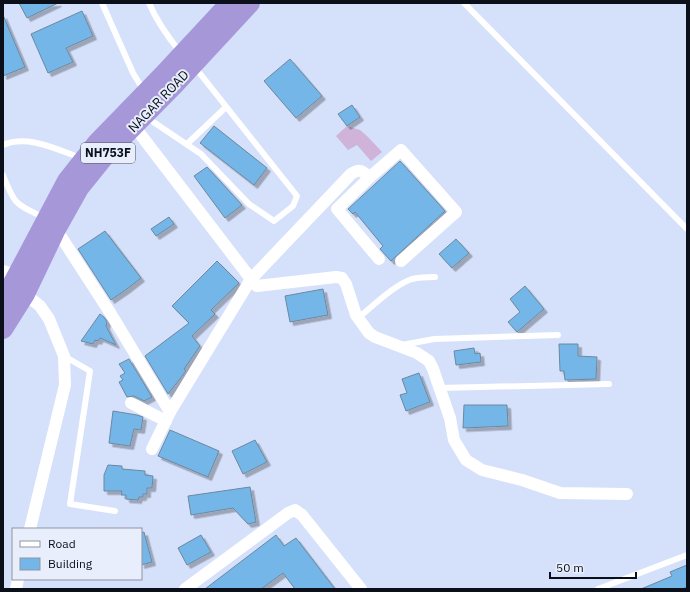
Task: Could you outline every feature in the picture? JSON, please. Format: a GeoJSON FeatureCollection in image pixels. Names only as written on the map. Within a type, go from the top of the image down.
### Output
{"type":"FeatureCollection","features":[{"type":"Feature","properties":{"kind":"highway","name":"NAGAR ROAD"},"geometry":{"type":"LineString","coordinates":[[3,302],[10,273],[108,152],[139,121],[188,60],[230,3]]}},
{"type":"Feature","properties":{"kind":"highway","name":"NAGAR ROAD"},"geometry":{"type":"LineString","coordinates":[[3,329],[25,294],[66,181],[97,143],[146,94],[188,60],[250,3]]}},
{"type":"Feature","properties":{"kind":"street"},"geometry":{"type":"LineString","coordinates":[[139,121],[257,286],[336,277],[342,278],[346,284],[358,318],[369,332],[376,337],[417,354],[429,361],[450,418],[454,440],[458,449],[466,460],[482,470],[522,480],[560,493],[627,494]]}},
{"type":"Feature","properties":{"kind":"street"},"geometry":{"type":"LineString","coordinates":[[379,258],[336,209],[402,150],[456,212],[401,261]]}},
{"type":"Feature","properties":{"kind":"street"},"geometry":{"type":"LineString","coordinates":[[152,449],[168,416],[251,279],[351,174],[356,170],[361,170],[370,177]]}},
{"type":"Feature","properties":{"kind":"street"},"geometry":{"type":"LineString","coordinates":[[51,224],[111,314],[168,416]]}},
{"type":"Feature","properties":{"kind":"street"},"geometry":{"type":"LineString","coordinates":[[25,294],[40,306],[49,318],[64,356],[65,385],[30,528]]}},
{"type":"Feature","properties":{"kind":"street"},"geometry":{"type":"LineString","coordinates":[[131,403],[168,416]]}},
{"type":"Feature","properties":{"kind":"street"},"geometry":{"type":"LineString","coordinates":[[185,589],[288,513],[295,510],[302,515],[360,589]]}},
{"type":"Feature","properties":{"kind":"lane"},"geometry":{"type":"LineString","coordinates":[[102,3],[133,73],[146,94]]}},
{"type":"Feature","properties":{"kind":"lane"},"geometry":{"type":"LineString","coordinates":[[139,121],[187,144],[201,154],[250,204],[274,221],[293,206],[297,196],[188,60],[165,34],[149,3]]}},
{"type":"Feature","properties":{"kind":"lane"},"geometry":{"type":"LineString","coordinates":[[464,3],[687,228]]}},
{"type":"Feature","properties":{"kind":"lane"},"geometry":{"type":"LineString","coordinates":[[187,144],[226,107]]}},
{"type":"Feature","properties":{"kind":"lane"},"geometry":{"type":"LineString","coordinates":[[3,145],[23,141],[85,159]]}},
{"type":"Feature","properties":{"kind":"lane"},"geometry":{"type":"LineString","coordinates":[[3,175],[15,201],[20,206],[51,224]]}},
{"type":"Feature","properties":{"kind":"lane"},"geometry":{"type":"LineString","coordinates":[[358,318],[406,281],[414,278],[435,277]]}},
{"type":"Feature","properties":{"kind":"lane"},"geometry":{"type":"LineString","coordinates":[[398,346],[434,339],[558,335]]}},
{"type":"Feature","properties":{"kind":"lane"},"geometry":{"type":"LineString","coordinates":[[64,356],[90,371],[70,504],[114,511]]}},
{"type":"Feature","properties":{"kind":"lane"},"geometry":{"type":"LineString","coordinates":[[439,388],[609,384]]}},
{"type":"Feature","properties":{"kind":"lane"},"geometry":{"type":"LineString","coordinates":[[598,589],[687,555]]}},
{"type":"Feature","properties":{"kind":"shaded area"},"geometry":{"type":"Polygon","coordinates":[[[347,126],[360,130],[382,152],[371,161],[357,145],[348,150],[336,136],[347,126]]]}},
{"type":"Feature","properties":{"kind":"building"},"geometry":{"type":"Polygon","coordinates":[[[19,3],[58,3],[27,18],[19,3]]]}},
{"type":"Feature","properties":{"kind":"building"},"geometry":{"type":"Polygon","coordinates":[[[82,11],[93,36],[66,48],[73,62],[48,73],[31,34],[82,11]]]}},
{"type":"Feature","properties":{"kind":"building"},"geometry":{"type":"Polygon","coordinates":[[[3,15],[25,67],[3,76],[3,15]]]}},
{"type":"Feature","properties":{"kind":"building"},"geometry":{"type":"Polygon","coordinates":[[[290,59],[322,96],[296,118],[264,81],[290,59]]]}},
{"type":"Feature","properties":{"kind":"building"},"geometry":{"type":"Polygon","coordinates":[[[352,105],[360,117],[347,126],[338,114],[352,105]]]}},
{"type":"Feature","properties":{"kind":"building"},"geometry":{"type":"Polygon","coordinates":[[[214,126],[267,168],[254,185],[200,143],[214,126]]]}},
{"type":"Feature","properties":{"kind":"building"},"geometry":{"type":"Polygon","coordinates":[[[400,161],[445,211],[391,261],[380,249],[383,246],[355,212],[353,214],[348,209],[400,161]]]}},
{"type":"Feature","properties":{"kind":"building"},"geometry":{"type":"Polygon","coordinates":[[[207,167],[242,205],[225,218],[194,176],[207,167]]]}},
{"type":"Feature","properties":{"kind":"building"},"geometry":{"type":"Polygon","coordinates":[[[169,217],[174,224],[156,236],[151,229],[169,217]]]}},
{"type":"Feature","properties":{"kind":"building"},"geometry":{"type":"Polygon","coordinates":[[[105,231],[141,278],[111,300],[78,249],[105,231]]]}},
{"type":"Feature","properties":{"kind":"building"},"geometry":{"type":"Polygon","coordinates":[[[456,239],[469,253],[452,268],[439,254],[456,239]]]}},
{"type":"Feature","properties":{"kind":"building"},"geometry":{"type":"Polygon","coordinates":[[[217,261],[239,283],[211,310],[215,314],[192,336],[200,346],[184,369],[186,371],[168,394],[145,356],[189,323],[172,306],[217,261]]]}},
{"type":"Feature","properties":{"kind":"building"},"geometry":{"type":"Polygon","coordinates":[[[525,286],[544,309],[517,332],[508,322],[520,312],[510,299],[525,286]]]}},
{"type":"Feature","properties":{"kind":"building"},"geometry":{"type":"Polygon","coordinates":[[[323,289],[328,315],[290,322],[285,296],[323,289]]]}},
{"type":"Feature","properties":{"kind":"building"},"geometry":{"type":"Polygon","coordinates":[[[100,314],[107,322],[106,326],[116,345],[100,338],[98,341],[95,340],[93,344],[81,341],[100,314]]]}},
{"type":"Feature","properties":{"kind":"building"},"geometry":{"type":"Polygon","coordinates":[[[559,344],[578,344],[578,356],[597,357],[596,379],[565,380],[564,371],[560,371],[559,344]]]}},
{"type":"Feature","properties":{"kind":"building"},"geometry":{"type":"Polygon","coordinates":[[[474,348],[475,354],[480,353],[481,362],[456,365],[454,351],[474,348]]]}},
{"type":"Feature","properties":{"kind":"building"},"geometry":{"type":"Polygon","coordinates":[[[129,359],[152,397],[144,401],[134,396],[127,397],[119,382],[123,380],[120,376],[125,373],[119,364],[129,359]]]}},
{"type":"Feature","properties":{"kind":"building"},"geometry":{"type":"Polygon","coordinates":[[[419,373],[430,402],[406,411],[400,395],[407,393],[402,379],[419,373]]]}},
{"type":"Feature","properties":{"kind":"building"},"geometry":{"type":"Polygon","coordinates":[[[464,405],[507,405],[508,426],[463,428],[464,405]]]}},
{"type":"Feature","properties":{"kind":"building"},"geometry":{"type":"Polygon","coordinates":[[[113,411],[143,417],[141,430],[134,429],[130,446],[109,443],[113,411]]]}},
{"type":"Feature","properties":{"kind":"building"},"geometry":{"type":"Polygon","coordinates":[[[170,430],[219,451],[208,477],[158,456],[170,430]]]}},
{"type":"Feature","properties":{"kind":"building"},"geometry":{"type":"Polygon","coordinates":[[[255,440],[267,462],[243,474],[232,451],[255,440]]]}},
{"type":"Feature","properties":{"kind":"building"},"geometry":{"type":"Polygon","coordinates":[[[108,465],[122,466],[122,469],[145,471],[145,475],[153,476],[152,488],[147,488],[147,494],[143,494],[143,497],[139,497],[138,500],[126,499],[126,495],[121,495],[122,491],[104,491],[104,475],[108,465]]]}},
{"type":"Feature","properties":{"kind":"building"},"geometry":{"type":"Polygon","coordinates":[[[250,487],[256,522],[248,524],[233,508],[191,515],[188,496],[250,487]]]}},
{"type":"Feature","properties":{"kind":"building"},"geometry":{"type":"Polygon","coordinates":[[[144,532],[152,562],[142,565],[142,533],[144,532]]]}},
{"type":"Feature","properties":{"kind":"building"},"geometry":{"type":"Polygon","coordinates":[[[201,535],[211,552],[187,565],[178,548],[201,535]]]}},
{"type":"Feature","properties":{"kind":"building"},"geometry":{"type":"Polygon","coordinates":[[[276,535],[284,546],[296,538],[335,589],[295,589],[283,573],[261,589],[205,589],[276,535]]]}},
{"type":"Feature","properties":{"kind":"building"},"geometry":{"type":"Polygon","coordinates":[[[687,565],[687,587],[682,589],[641,589],[672,576],[670,572],[687,565]]]}}]}
